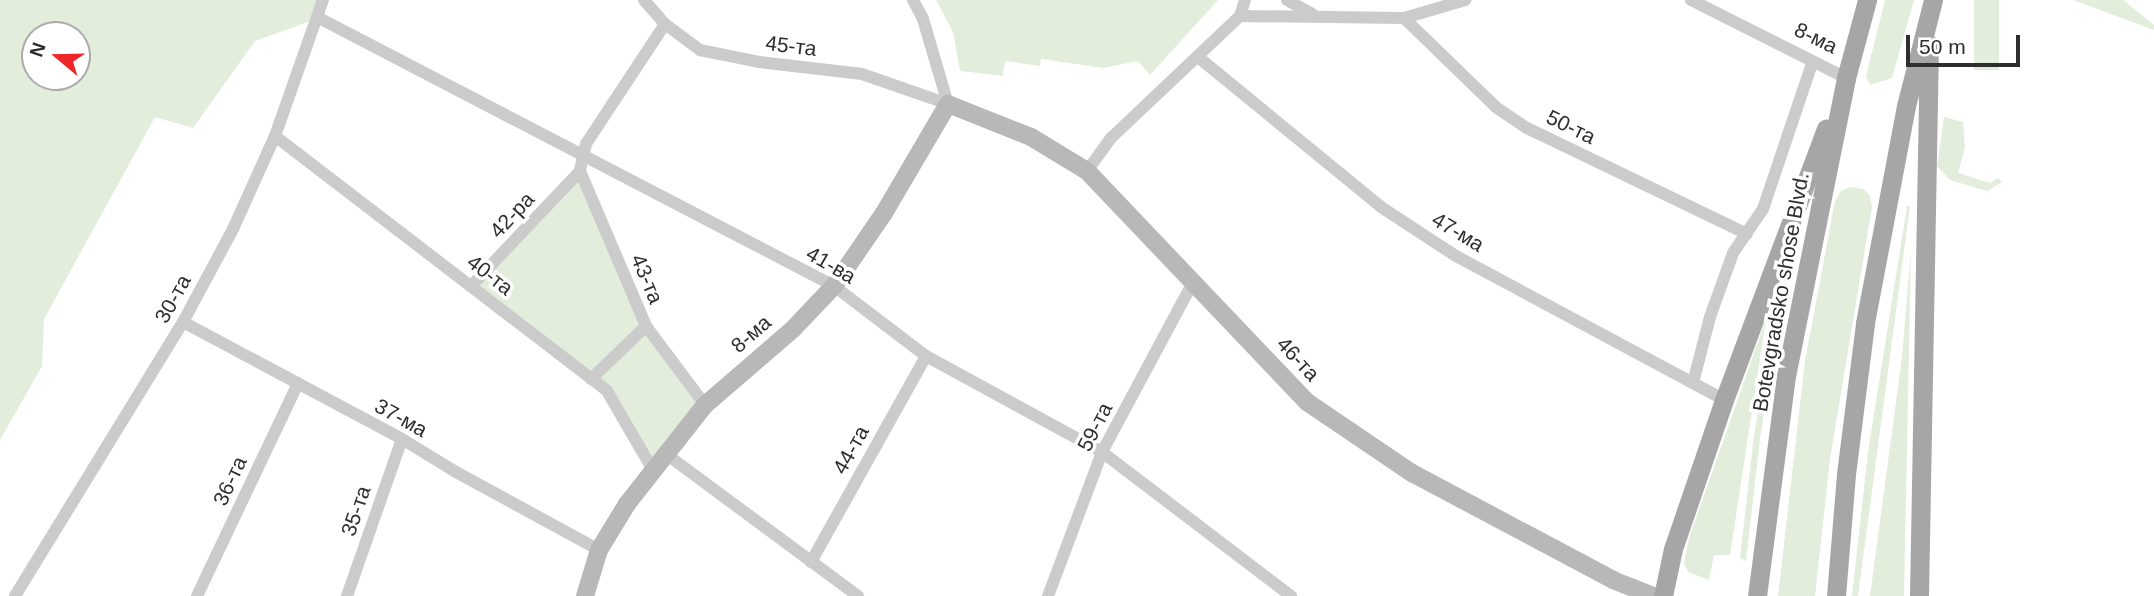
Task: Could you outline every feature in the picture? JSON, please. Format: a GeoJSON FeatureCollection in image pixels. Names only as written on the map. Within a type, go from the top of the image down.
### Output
{"type":"FeatureCollection","features":[{"type":"Feature","properties":{"kind":"main road","name":"Botevgradsko shose Blvd."},"geometry":{"type":"LineString","coordinates":[[1758,596],[1786,376],[1846,78],[1867,0]]}},
{"type":"Feature","properties":{"kind":"main road"},"geometry":{"type":"LineString","coordinates":[[1836,596],[1846,474],[1865,323],[1906,106],[1931,5]]}},
{"type":"Feature","properties":{"kind":"main road"},"geometry":{"type":"LineString","coordinates":[[1919,596],[1931,5]]}},
{"type":"Feature","properties":{"kind":"main road"},"geometry":{"type":"LineString","coordinates":[[1663,596],[1673,548],[1724,400],[1846,78]]}},
{"type":"Feature","properties":{"kind":"street","name":"30-та"},"geometry":{"type":"LineString","coordinates":[[15,596],[183,322],[233,229],[275,136],[319,18],[323,0]]}},
{"type":"Feature","properties":{"kind":"street","name":"45-та"},"geometry":{"type":"LineString","coordinates":[[644,0],[665,24],[700,50],[759,62],[862,74],[948,104]]}},
{"type":"Feature","properties":{"kind":"street"},"geometry":{"type":"LineString","coordinates":[[913,0],[923,19],[948,104]]}},
{"type":"Feature","properties":{"kind":"street"},"geometry":{"type":"LineString","coordinates":[[1087,171],[1111,138],[1240,16],[1245,0]]}},
{"type":"Feature","properties":{"kind":"street"},"geometry":{"type":"LineString","coordinates":[[1287,0],[1316,16]]}},
{"type":"Feature","properties":{"kind":"street"},"geometry":{"type":"LineString","coordinates":[[1240,16],[1405,18],[1465,0]]}},
{"type":"Feature","properties":{"kind":"street","name":"8-ма"},"geometry":{"type":"LineString","coordinates":[[1691,0],[1846,78]]}},
{"type":"Feature","properties":{"kind":"street","name":"41-ва"},"geometry":{"type":"LineString","coordinates":[[319,18],[834,286],[926,356],[1102,452],[1291,596]]}},
{"type":"Feature","properties":{"kind":"street","name":"50-та"},"geometry":{"type":"LineString","coordinates":[[1405,18],[1497,108],[1527,128],[1747,233]]}},
{"type":"Feature","properties":{"kind":"street"},"geometry":{"type":"LineString","coordinates":[[580,171],[586,144],[665,24]]}},
{"type":"Feature","properties":{"kind":"street","name":"47-ма"},"geometry":{"type":"LineString","coordinates":[[1198,57],[1381,207],[1456,256],[1724,400]]}},
{"type":"Feature","properties":{"kind":"street"},"geometry":{"type":"LineString","coordinates":[[1693,383],[1710,317],[1733,253],[1763,209],[1812,63]]}},
{"type":"Feature","properties":{"kind":"street","name":"46-та"},"geometry":{"type":"LineString","coordinates":[[948,104],[1031,137],[1087,171],[1307,402],[1318,410],[1412,473],[1613,580],[1653,596]]}},
{"type":"Feature","properties":{"kind":"street","name":"8-ма"},"geometry":{"type":"LineString","coordinates":[[585,596],[599,550],[627,504],[705,405],[793,329],[834,286],[884,213],[948,104]]}},
{"type":"Feature","properties":{"kind":"street","name":"40-та"},"geometry":{"type":"LineString","coordinates":[[275,136],[607,391],[653,470]]}},
{"type":"Feature","properties":{"kind":"street","name":"42-ра"},"geometry":{"type":"LineString","coordinates":[[471,285],[580,171]]}},
{"type":"Feature","properties":{"kind":"street","name":"43-та"},"geometry":{"type":"LineString","coordinates":[[580,171],[646,326],[705,405]]}},
{"type":"Feature","properties":{"kind":"street","name":"59-та"},"geometry":{"type":"LineString","coordinates":[[1048,596],[1102,452],[1194,282]]}},
{"type":"Feature","properties":{"kind":"street","name":"37-ма"},"geometry":{"type":"LineString","coordinates":[[183,322],[402,439],[599,550]]}},
{"type":"Feature","properties":{"kind":"street"},"geometry":{"type":"LineString","coordinates":[[591,379],[646,326]]}},
{"type":"Feature","properties":{"kind":"street","name":"44-та"},"geometry":{"type":"LineString","coordinates":[[811,562],[926,356]]}},
{"type":"Feature","properties":{"kind":"street","name":"36-та"},"geometry":{"type":"LineString","coordinates":[[197,596],[298,383]]}},
{"type":"Feature","properties":{"kind":"street","name":"35-та"},"geometry":{"type":"LineString","coordinates":[[347,596],[402,439]]}},
{"type":"Feature","properties":{"kind":"street"},"geometry":{"type":"LineString","coordinates":[[666,454],[858,596]]}},
{"type":"Feature","properties":{"kind":"green space"},"geometry":{"type":"Polygon","coordinates":[[[0,0],[318,0],[319,18],[255,41],[193,128],[155,117],[44,319],[42,366],[0,440],[0,0]]]}},
{"type":"Feature","properties":{"kind":"green space"},"geometry":{"type":"Polygon","coordinates":[[[936,0],[1218,0],[1150,75],[1138,61],[1103,68],[1041,59],[1040,66],[1005,61],[1003,76],[960,71],[953,32],[936,0]]]}},
{"type":"Feature","properties":{"kind":"green space"},"geometry":{"type":"Polygon","coordinates":[[[1885,0],[1914,0],[1892,78],[1870,85],[1866,76],[1885,0]]]}},
{"type":"Feature","properties":{"kind":"green space"},"geometry":{"type":"Polygon","coordinates":[[[1974,0],[1999,0],[1999,70],[1974,70],[1974,0]]]}},
{"type":"Feature","properties":{"kind":"green space"},"geometry":{"type":"Polygon","coordinates":[[[2073,0],[2123,0],[2154,25],[2154,30],[2073,0]]]}},
{"type":"Feature","properties":{"kind":"green space"},"geometry":{"type":"Polygon","coordinates":[[[1944,117],[1963,122],[1965,147],[1958,173],[1990,183],[1998,178],[2002,182],[1987,191],[1950,180],[1937,166],[1944,117]]]}},
{"type":"Feature","properties":{"kind":"green space"},"geometry":{"type":"Polygon","coordinates":[[[580,171],[646,326],[705,405],[653,470],[607,391],[472,285],[580,171]]]}},
{"type":"Feature","properties":{"kind":"green space"},"geometry":{"type":"Polygon","coordinates":[[[1850,187],[1864,189],[1870,196],[1872,207],[1830,459],[1815,596],[1778,596],[1805,361],[1835,201],[1841,191],[1850,187]]]}},
{"type":"Feature","properties":{"kind":"green space"},"geometry":{"type":"Polygon","coordinates":[[[1907,206],[1910,206],[1858,596],[1852,596],[1868,452],[1907,206]]]}},
{"type":"Feature","properties":{"kind":"green space"},"geometry":{"type":"Polygon","coordinates":[[[1911,250],[1904,596],[1870,596],[1902,357],[1911,250]]]}},
{"type":"Feature","properties":{"kind":"green space"},"geometry":{"type":"Polygon","coordinates":[[[1776,311],[1780,311],[1760,439],[1746,561],[1740,558],[1754,435],[1776,311]]]}},
{"type":"Feature","properties":{"kind":"green space"},"geometry":{"type":"Polygon","coordinates":[[[1766,319],[1730,555],[1714,555],[1709,580],[1688,572],[1684,563],[1689,538],[1766,319]]]}}]}
